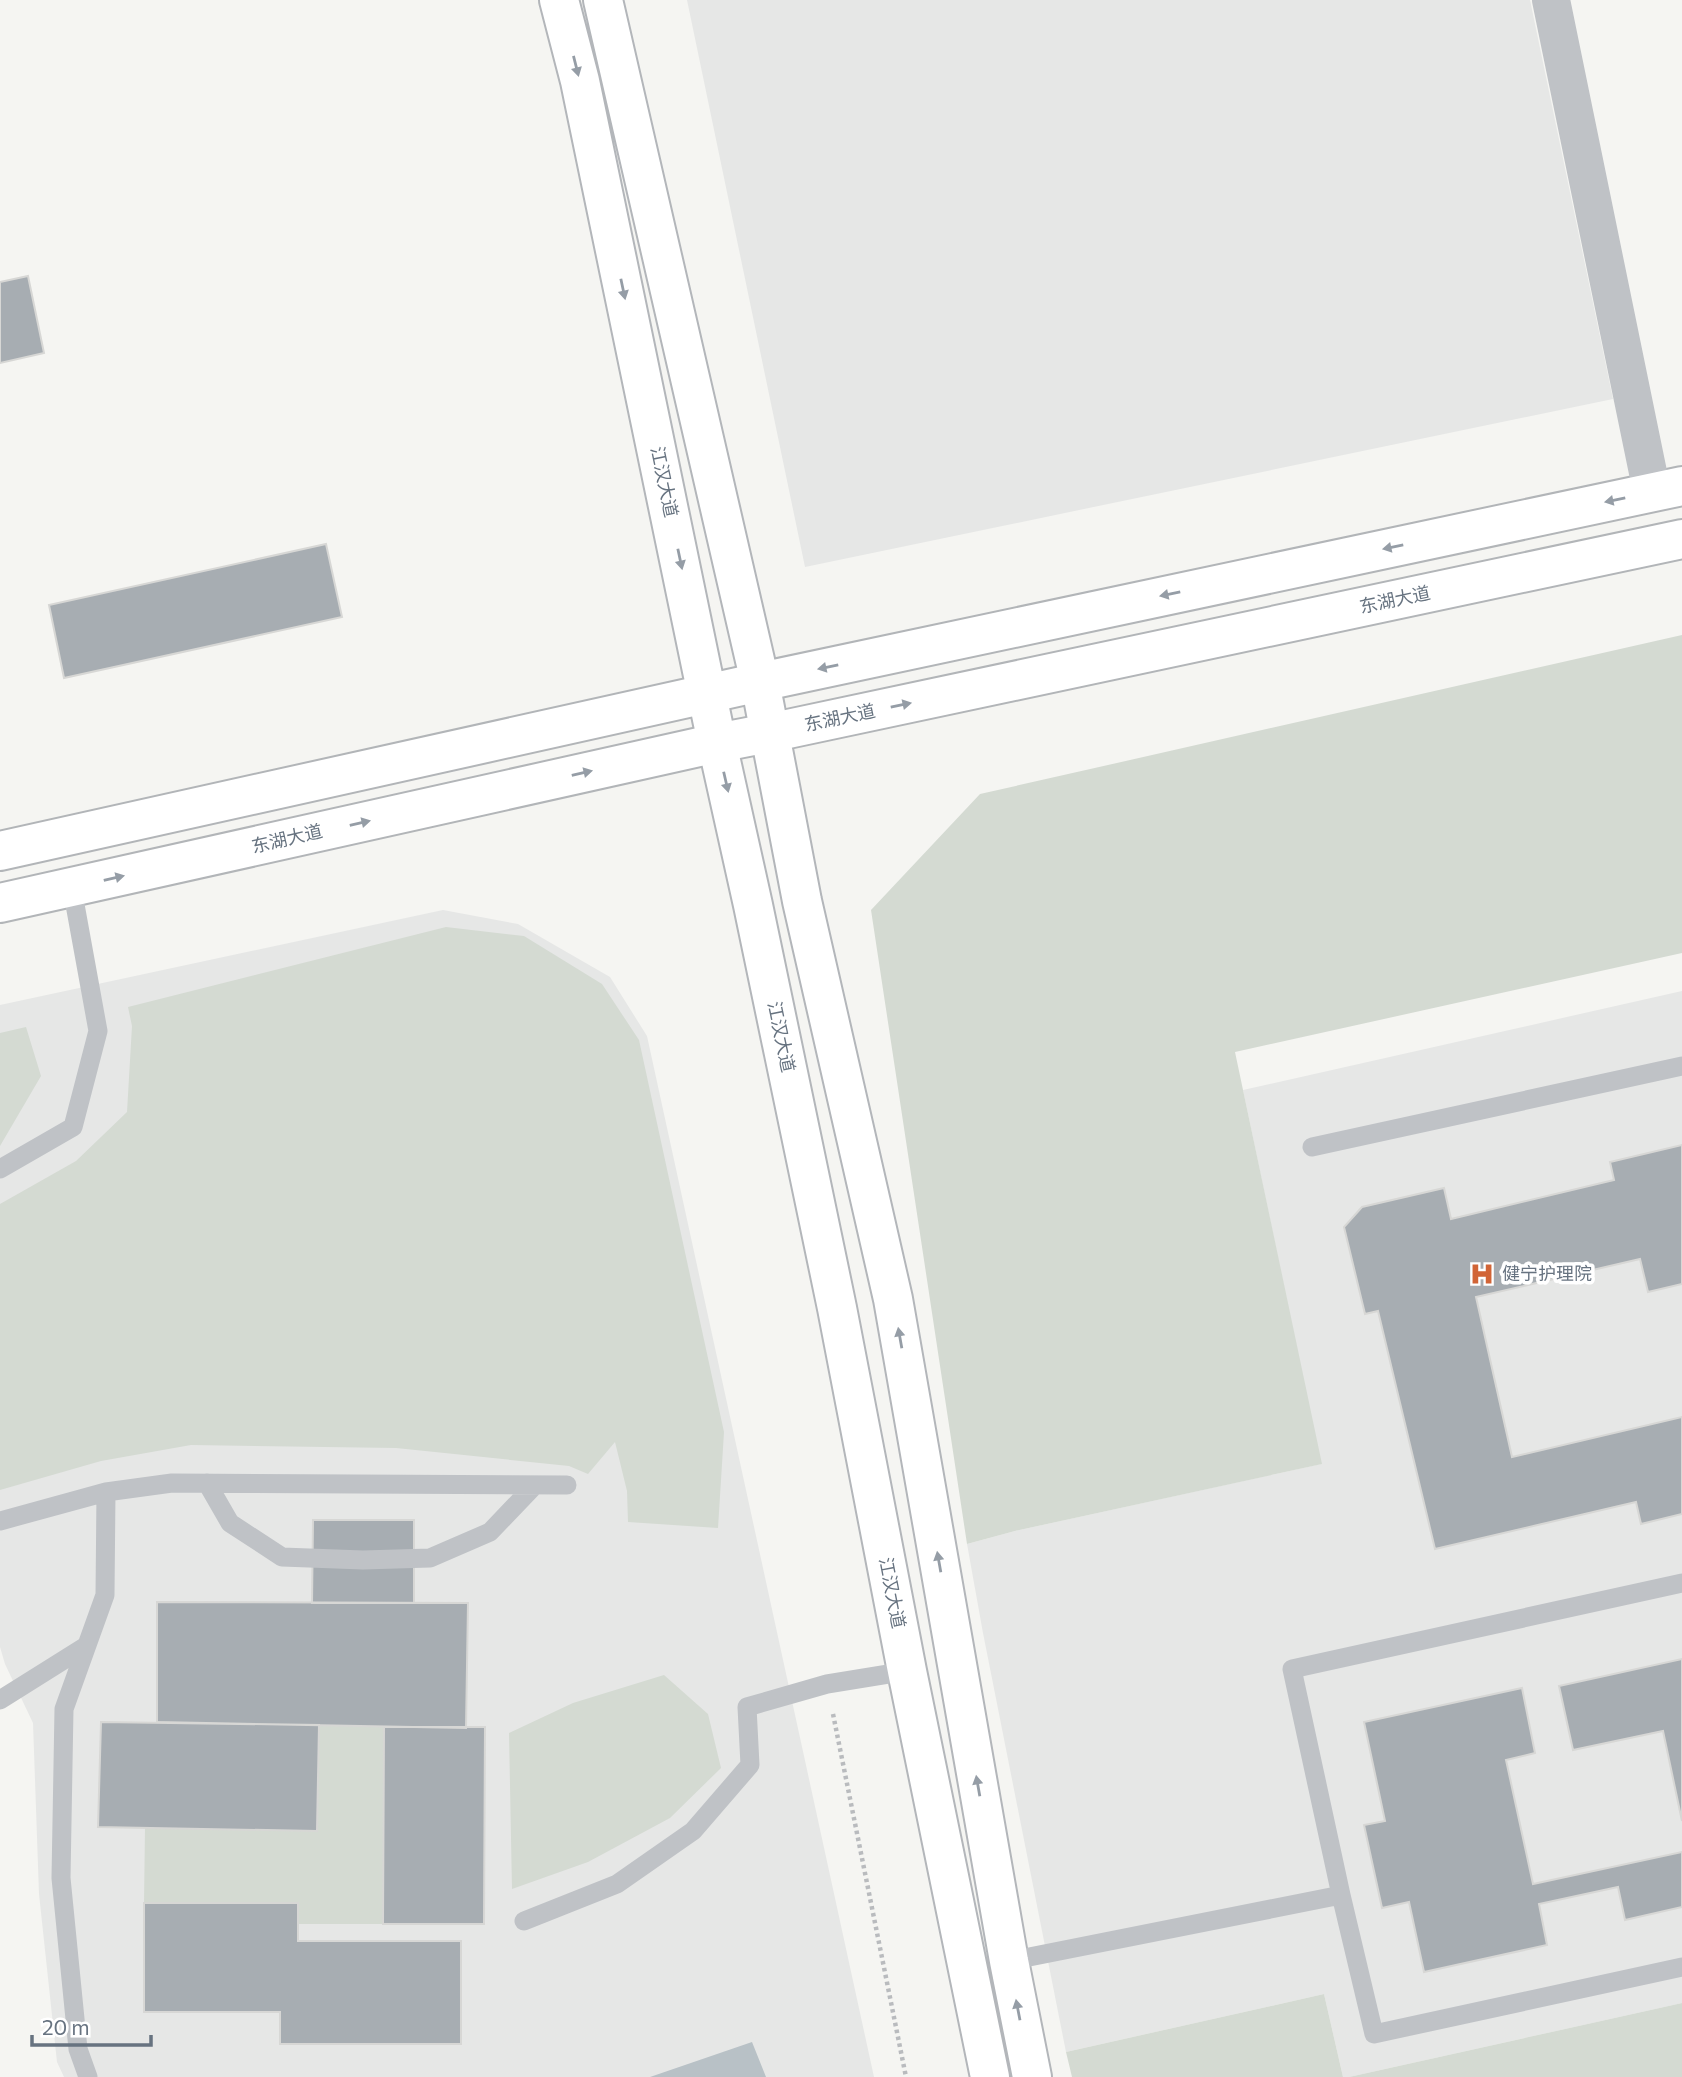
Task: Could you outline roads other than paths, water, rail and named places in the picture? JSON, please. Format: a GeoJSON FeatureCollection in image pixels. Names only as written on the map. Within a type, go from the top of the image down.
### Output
{"type":"FeatureCollection","features":[{"type":"Feature","properties":{"kind":"main road","name":"江汉大道"},"geometry":{"type":"LineString","coordinates":[[559,0],[580,80],[837,1308],[907,1671],[990,2077]]}},
{"type":"Feature","properties":{"kind":"main road"},"geometry":{"type":"LineString","coordinates":[[603,0],[760,682],[802,901],[893,1299],[1009,1961],[1032,2077]]}},
{"type":"Feature","properties":{"kind":"main road"},"geometry":{"type":"LineString","coordinates":[[0,851],[760,682],[1667,489]]}},
{"type":"Feature","properties":{"kind":"main road","name":"东湖大道"},"geometry":{"type":"LineString","coordinates":[[0,904],[717,743],[1682,538]]}},
{"type":"Feature","properties":{"kind":"street"},"geometry":{"type":"LineString","coordinates":[[1551,0],[1667,489]]}},
{"type":"Feature","properties":{"kind":"lane"},"geometry":{"type":"LineString","coordinates":[[0,1169],[73,1127],[97,1031],[72,888]]}},
{"type":"Feature","properties":{"kind":"lane"},"geometry":{"type":"LineString","coordinates":[[1312,1146],[1682,1066]]}},
{"type":"Feature","properties":{"kind":"lane"},"geometry":{"type":"LineString","coordinates":[[0,1521],[106,1492],[172,1483],[567,1485]]}},
{"type":"Feature","properties":{"kind":"lane"},"geometry":{"type":"LineString","coordinates":[[207,1483],[230,1523],[282,1557],[363,1560],[430,1558],[490,1532],[535,1485]]}},
{"type":"Feature","properties":{"kind":"lane"},"geometry":{"type":"LineString","coordinates":[[88,2077],[78,2049],[61,1878],[64,1709],[105,1595],[106,1492]]}},
{"type":"Feature","properties":{"kind":"lane"},"geometry":{"type":"LineString","coordinates":[[1682,1583],[1292,1669],[1374,2034],[1682,1967]]}},
{"type":"Feature","properties":{"kind":"lane"},"geometry":{"type":"LineString","coordinates":[[0,1700],[86,1646]]}},
{"type":"Feature","properties":{"kind":"lane"},"geometry":{"type":"LineString","coordinates":[[524,1921],[617,1884],[693,1831],[750,1765],[747,1707],[827,1684],[907,1671]]}},
{"type":"Feature","properties":{"kind":"lane"},"geometry":{"type":"LineString","coordinates":[[1009,1961],[1341,1895]]}},
{"type":"Feature","properties":{"kind":"place","name":"健宁护理院"},"geometry":{"type":"Point","coordinates":[1482,1274]}}]}
